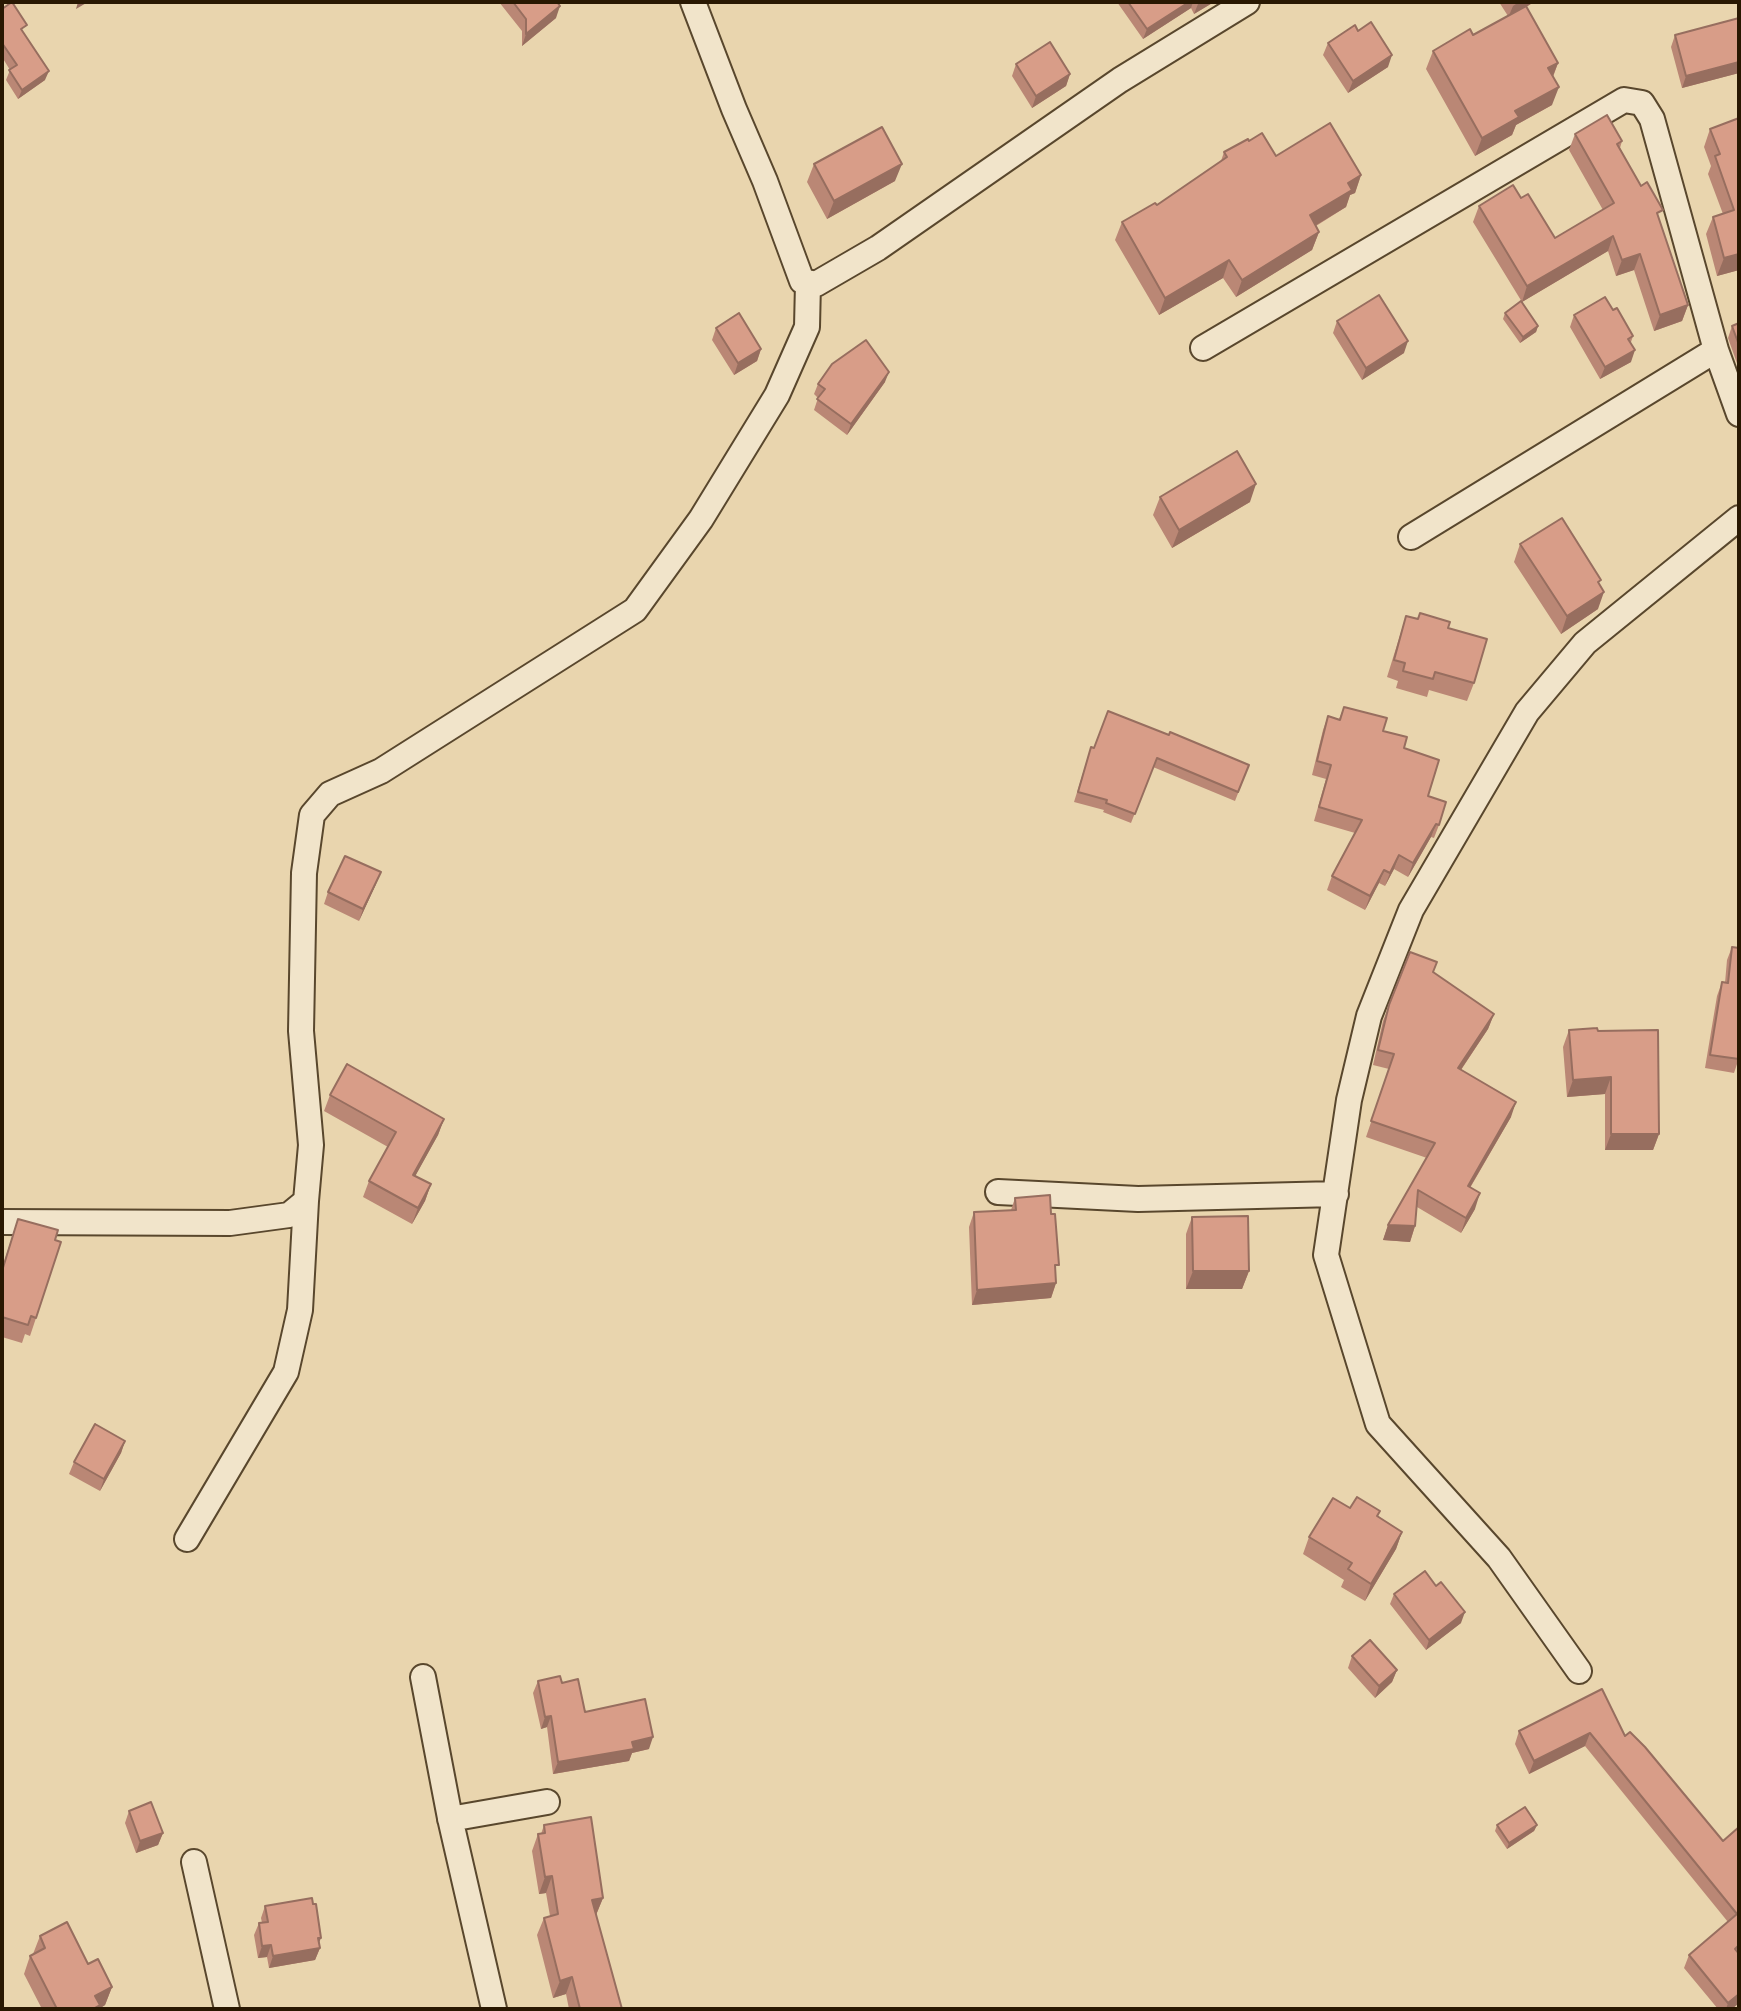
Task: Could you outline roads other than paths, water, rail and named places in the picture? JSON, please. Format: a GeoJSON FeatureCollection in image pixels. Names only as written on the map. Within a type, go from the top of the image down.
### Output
{"type":"FeatureCollection","features":[{"type":"Feature","properties":{"kind":"street"},"geometry":{"type":"LineString","coordinates":[[693,2],[802,281],[816,284],[878,248],[1120,80],[1247,2]]}},
{"type":"Feature","properties":{"kind":"street"},"geometry":{"type":"LineString","coordinates":[[1203,348],[1624,100],[1642,103],[1652,119],[1716,350],[1739,414]]}},
{"type":"Feature","properties":{"kind":"street"},"geometry":{"type":"LineString","coordinates":[[187,1539],[286,1372],[300,1310],[311,1145],[301,1031],[304,873],[312,815],[330,794],[381,771],[635,610],[701,519],[777,395],[807,327],[808,283]]}},
{"type":"Feature","properties":{"kind":"street"},"geometry":{"type":"LineString","coordinates":[[1411,537],[1716,350]]}},
{"type":"Feature","properties":{"kind":"street"},"geometry":{"type":"LineString","coordinates":[[1579,1671],[1499,1558],[1378,1424],[1326,1255],[1349,1100],[1369,1016],[1411,910],[1527,712],[1585,643],[1739,518]]}},
{"type":"Feature","properties":{"kind":"street"},"geometry":{"type":"LineString","coordinates":[[998,1192],[1138,1199],[1336,1194]]}},
{"type":"Feature","properties":{"kind":"street"},"geometry":{"type":"LineString","coordinates":[[2,1222],[230,1223],[289,1215],[306,1201]]}},
{"type":"Feature","properties":{"kind":"street"},"geometry":{"type":"LineString","coordinates":[[423,1677],[450,1819],[494,2009]]}},
{"type":"Feature","properties":{"kind":"street"},"geometry":{"type":"LineString","coordinates":[[450,1819],[547,1802]]}},
{"type":"Feature","properties":{"kind":"street"},"geometry":{"type":"LineString","coordinates":[[194,1862],[227,2009]]}}]}
